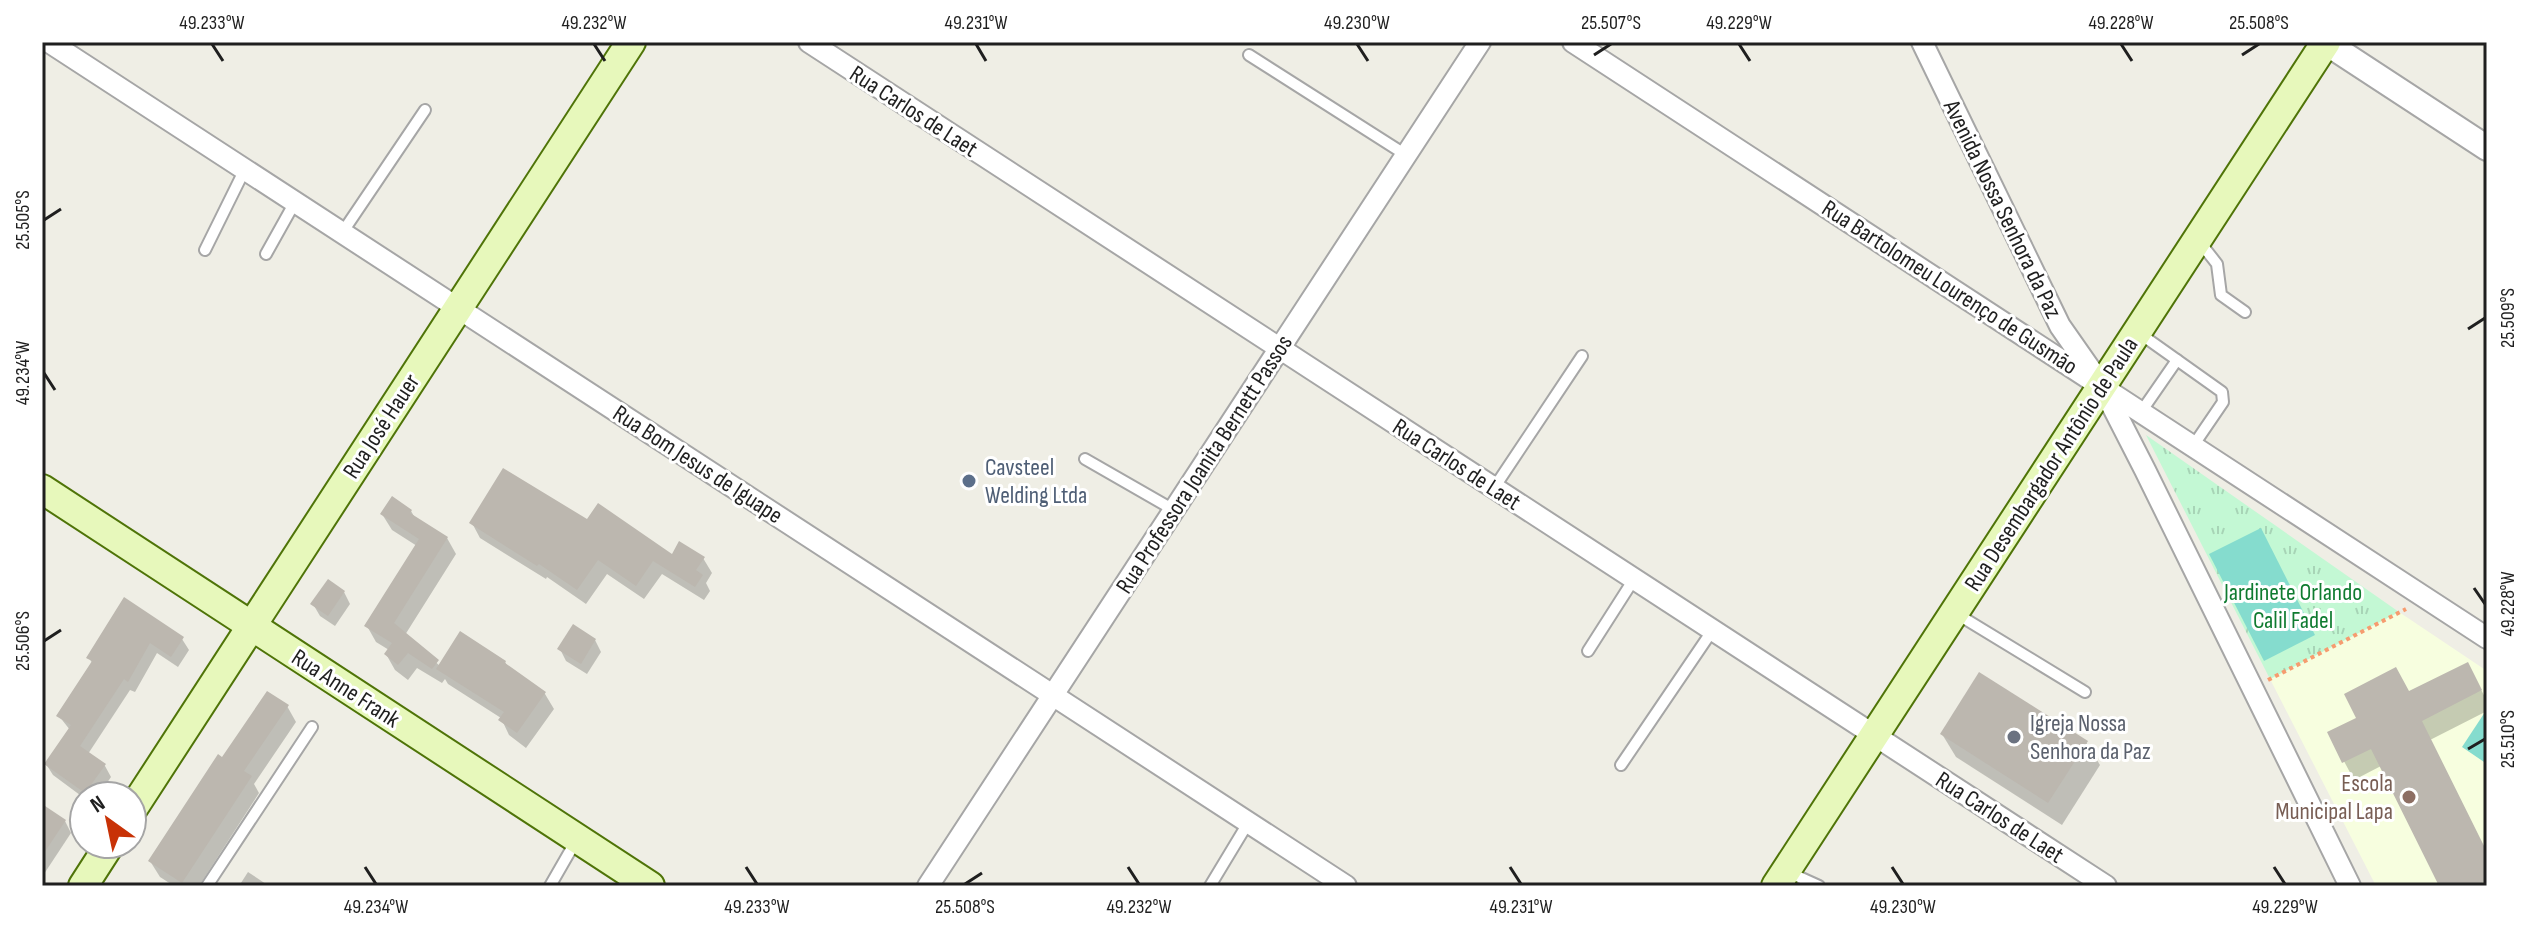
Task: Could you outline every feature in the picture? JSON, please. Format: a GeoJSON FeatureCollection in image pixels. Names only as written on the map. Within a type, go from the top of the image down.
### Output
{"type":"FeatureCollection","features":[{"type":"Feature","properties":{"kind":"main road","name":"Rua José Hauer"},"geometry":{"type":"LineString","coordinates":[[148,785],[631,42]]}},
{"type":"Feature","properties":{"kind":"main road","name":"Rua Desembargador Antônio de Paula"},"geometry":{"type":"LineString","coordinates":[[1781,879],[2326,42]]}},
{"type":"Feature","properties":{"kind":"main road","name":"Rua Anne Frank"},"geometry":{"type":"LineString","coordinates":[[42,489],[650,886]]}},
{"type":"Feature","properties":{"kind":"main road"},"geometry":{"type":"LineString","coordinates":[[83,886],[100,860]]}},
{"type":"Feature","properties":{"kind":"street","name":"Rua Bom Jesus de Iguape"},"geometry":{"type":"LineString","coordinates":[[49,42],[1346,886]]}},
{"type":"Feature","properties":{"kind":"street","name":"Rua Carlos de Laet"},"geometry":{"type":"LineString","coordinates":[[809,42],[2106,886]]}},
{"type":"Feature","properties":{"kind":"street","name":"Rua Professora Joanita Bernett Passos"},"geometry":{"type":"LineString","coordinates":[[928,886],[1480,42]]}},
{"type":"Feature","properties":{"kind":"street","name":"Rua Bartolomeu Lourenço de Gusmão"},"geometry":{"type":"LineString","coordinates":[[1573,42],[2487,638]]}},
{"type":"Feature","properties":{"kind":"street","name":"Avenida Nossa Senhora da Paz"},"geometry":{"type":"LineString","coordinates":[[1922,42],[2060,326],[2102,386],[2254,687],[2350,886]]}},
{"type":"Feature","properties":{"kind":"street"},"geometry":{"type":"LineString","coordinates":[[2326,42],[2487,148]]}},
{"type":"Feature","properties":{"kind":"lane"},"geometry":{"type":"LineString","coordinates":[[1249,55],[1406,155]]}},
{"type":"Feature","properties":{"kind":"lane"},"geometry":{"type":"LineString","coordinates":[[342,233],[425,110]]}},
{"type":"Feature","properties":{"kind":"lane"},"geometry":{"type":"LineString","coordinates":[[205,250],[245,169]]}},
{"type":"Feature","properties":{"kind":"lane"},"geometry":{"type":"LineString","coordinates":[[266,254],[295,202]]}},
{"type":"Feature","properties":{"kind":"lane"},"geometry":{"type":"LineString","coordinates":[[2197,240],[2217,264],[2221,295],[2245,312]]}},
{"type":"Feature","properties":{"kind":"lane"},"geometry":{"type":"LineString","coordinates":[[2137,332],[2224,396],[2193,446]]}},
{"type":"Feature","properties":{"kind":"lane"},"geometry":{"type":"LineString","coordinates":[[1494,488],[1582,356]]}},
{"type":"Feature","properties":{"kind":"lane"},"geometry":{"type":"LineString","coordinates":[[2141,412],[2177,360]]}},
{"type":"Feature","properties":{"kind":"lane"},"geometry":{"type":"LineString","coordinates":[[1085,459],[1174,510]]}},
{"type":"Feature","properties":{"kind":"lane"},"geometry":{"type":"LineString","coordinates":[[1588,651],[1634,579]]}},
{"type":"Feature","properties":{"kind":"lane"},"geometry":{"type":"LineString","coordinates":[[1954,613],[2085,692]]}},
{"type":"Feature","properties":{"kind":"lane"},"geometry":{"type":"LineString","coordinates":[[1621,765],[1712,631]]}},
{"type":"Feature","properties":{"kind":"lane"},"geometry":{"type":"LineString","coordinates":[[207,886],[312,727]]}},
{"type":"Feature","properties":{"kind":"lane"},"geometry":{"type":"LineString","coordinates":[[1210,886],[1249,822]]}},
{"type":"Feature","properties":{"kind":"lane"},"geometry":{"type":"LineString","coordinates":[[550,886],[577,839]]}},
{"type":"Feature","properties":{"kind":"lane"},"geometry":{"type":"LineString","coordinates":[[1781,879],[1819,886]]}},
{"type":"Feature","properties":{"kind":"path"},"geometry":{"type":"LineString","coordinates":[[2254,687],[2425,598]]}},
{"type":"Feature","properties":{"kind":"shaded area","name":"Escola Municipal Lapa"},"geometry":{"type":"Polygon","coordinates":[[[2399,612],[2487,671],[2487,886],[2376,886],[2270,679],[2399,612]]]}},
{"type":"Feature","properties":{"kind":"green space","name":"Jardinete Orlando Calil Fadel"},"geometry":{"type":"Polygon","coordinates":[[[2146,435],[2399,612],[2270,679],[2146,435]]]}},
{"type":"Feature","properties":{"kind":"green space"},"geometry":{"type":"Polygon","coordinates":[[[2261,528],[2315,635],[2264,661],[2209,554],[2261,528]]]}},
{"type":"Feature","properties":{"kind":"green space"},"geometry":{"type":"Polygon","coordinates":[[[2487,709],[2487,764],[2462,747],[2487,709]]]}},
{"type":"Feature","properties":{"kind":"building"},"geometry":{"type":"Polygon","coordinates":[[[503,468],[587,519],[598,503],[672,554],[679,541],[705,557],[696,570],[703,575],[695,587],[653,561],[636,586],[598,560],[577,590],[469,523],[503,468]]]}},
{"type":"Feature","properties":{"kind":"building"},"geometry":{"type":"Polygon","coordinates":[[[392,496],[412,510],[410,513],[448,537],[394,623],[439,660],[432,669],[408,653],[398,665],[384,654],[392,643],[364,626],[419,539],[380,514],[392,496]]]}},
{"type":"Feature","properties":{"kind":"building"},"geometry":{"type":"Polygon","coordinates":[[[328,579],[345,591],[328,616],[310,604],[328,579]]]}},
{"type":"Feature","properties":{"kind":"building"},"geometry":{"type":"Polygon","coordinates":[[[124,597],[184,637],[171,657],[150,643],[128,682],[124,679],[80,746],[106,764],[94,780],[68,781],[44,764],[71,725],[56,716],[92,661],[86,658],[124,597]]]}},
{"type":"Feature","properties":{"kind":"building"},"geometry":{"type":"Polygon","coordinates":[[[573,624],[596,639],[581,664],[557,649],[573,624]]]}},
{"type":"Feature","properties":{"kind":"building"},"geometry":{"type":"Polygon","coordinates":[[[460,631],[546,692],[517,733],[498,720],[504,712],[436,669],[460,631]]]}},
{"type":"Feature","properties":{"kind":"building"},"geometry":{"type":"Polygon","coordinates":[[[2468,662],[2482,690],[2422,721],[2487,852],[2487,880],[2475,886],[2439,886],[2371,749],[2342,763],[2327,732],[2356,718],[2344,694],[2396,667],[2409,691],[2468,662]]]}},
{"type":"Feature","properties":{"kind":"building","name":"Igreja Nossa Senhora da Paz"},"geometry":{"type":"Polygon","coordinates":[[[1979,672],[2088,741],[2048,803],[1940,734],[1979,672]]]}},
{"type":"Feature","properties":{"kind":"building"},"geometry":{"type":"Polygon","coordinates":[[[267,691],[289,705],[244,771],[252,776],[182,883],[148,861],[218,754],[222,757],[267,691]]]}},
{"type":"Feature","properties":{"kind":"building"},"geometry":{"type":"Polygon","coordinates":[[[42,804],[66,820],[42,856],[42,804]]]}},
{"type":"Feature","properties":{"kind":"place","name":"Cavsteel Welding Ltda"},"geometry":{"type":"Point","coordinates":[969,481]}},
{"type":"Feature","properties":{"kind":"place","name":"Igreja Nossa Senhora da Paz"},"geometry":{"type":"Point","coordinates":[2014,737]}},
{"type":"Feature","properties":{"kind":"place","name":"Escola Municipal Lapa"},"geometry":{"type":"Point","coordinates":[2409,797]}}]}
